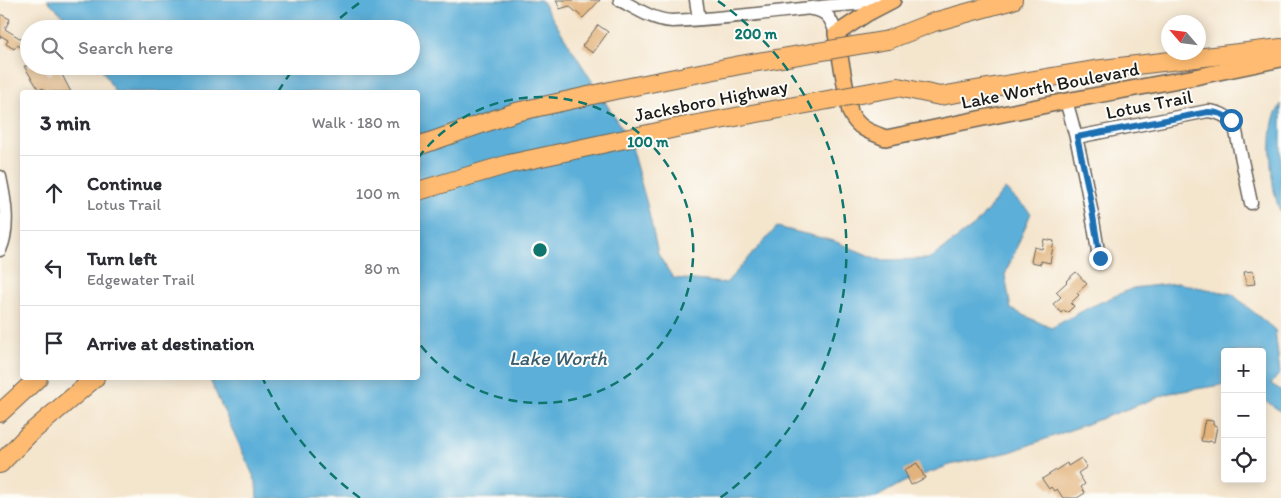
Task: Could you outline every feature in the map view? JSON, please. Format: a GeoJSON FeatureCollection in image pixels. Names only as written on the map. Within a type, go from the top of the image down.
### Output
{"type":"FeatureCollection","features":[{"type":"Feature","properties":{"kind":"highway","name":"Jacksboro Highway"},"geometry":{"type":"LineString","coordinates":[[420,145],[516,112],[740,65],[888,40],[934,22],[1013,0]]}},
{"type":"Feature","properties":{"kind":"highway","name":"Jacksboro Highway"},"geometry":{"type":"LineString","coordinates":[[420,190],[509,164],[676,128],[898,87],[940,96],[1094,70],[1281,48]]}},
{"type":"Feature","properties":{"kind":"highway"},"geometry":{"type":"LineString","coordinates":[[0,413],[36,380]]}},
{"type":"Feature","properties":{"kind":"highway"},"geometry":{"type":"LineString","coordinates":[[0,464],[28,435],[93,380]]}},
{"type":"Feature","properties":{"kind":"main road"},"geometry":{"type":"LineString","coordinates":[[836,34],[868,13],[893,0]]}},
{"type":"Feature","properties":{"kind":"main road","name":"Lake Worth Boulevard"},"geometry":{"type":"LineString","coordinates":[[836,34],[850,112],[860,126],[886,138],[1281,59]]}},
{"type":"Feature","properties":{"kind":"street"},"geometry":{"type":"LineString","coordinates":[[620,0],[645,14],[663,20],[699,19],[864,4],[882,0]]}},
{"type":"Feature","properties":{"kind":"street"},"geometry":{"type":"LineString","coordinates":[[696,0],[699,19]]}},
{"type":"Feature","properties":{"kind":"street"},"geometry":{"type":"LineString","coordinates":[[806,9],[826,14],[833,24],[836,34]]}},
{"type":"Feature","properties":{"kind":"street"},"geometry":{"type":"LineString","coordinates":[[1066,101],[1077,137],[1089,192],[1100,258]]}},
{"type":"Feature","properties":{"kind":"street","name":"Lotus Trail"},"geometry":{"type":"LineString","coordinates":[[1077,137],[1216,112],[1231,120],[1235,128],[1252,203]]}},
{"type":"Feature","properties":{"kind":"street"},"geometry":{"type":"LineString","coordinates":[[0,177],[5,199],[5,220],[3,242],[0,250]]}},
{"type":"Feature","properties":{"kind":"water","name":"Lake Worth"},"geometry":{"type":"Polygon","coordinates":[[[47,0],[541,0],[629,140],[647,204],[658,254],[673,278],[726,283],[777,227],[834,241],[880,260],[930,259],[977,223],[1005,189],[1031,213],[1005,275],[1011,309],[1051,328],[1090,307],[1133,288],[1177,283],[1232,294],[1275,330],[1280,373],[1271,384],[1281,390],[1281,412],[1266,401],[1266,348],[1221,348],[1221,385],[1170,393],[1010,452],[950,465],[904,482],[875,498],[257,498],[256,482],[210,380],[420,380],[420,90],[114,90],[105,75],[420,75],[420,20],[68,20],[47,0]]]}},
{"type":"Feature","properties":{"kind":"water"},"geometry":{"type":"Polygon","coordinates":[[[1281,104],[1281,212],[1272,180],[1271,139],[1274,118],[1281,104]]]}},
{"type":"Feature","properties":{"kind":"building"},"geometry":{"type":"Polygon","coordinates":[[[556,0],[600,0],[583,18],[569,6],[560,9],[556,0]]]}},
{"type":"Feature","properties":{"kind":"building"},"geometry":{"type":"Polygon","coordinates":[[[0,14],[10,19],[5,29],[20,38],[20,46],[17,45],[14,49],[6,44],[8,40],[1,36],[0,38],[0,14]]]}},
{"type":"Feature","properties":{"kind":"building"},"geometry":{"type":"Polygon","coordinates":[[[598,25],[608,32],[593,53],[582,46],[598,25]]]}},
{"type":"Feature","properties":{"kind":"building"},"geometry":{"type":"Polygon","coordinates":[[[30,75],[62,75],[70,90],[44,90],[43,88],[39,90],[30,75]]]}},
{"type":"Feature","properties":{"kind":"building"},"geometry":{"type":"Polygon","coordinates":[[[1044,239],[1054,241],[1050,263],[1041,261],[1041,264],[1031,262],[1034,247],[1042,249],[1044,239]]]}},
{"type":"Feature","properties":{"kind":"building"},"geometry":{"type":"Polygon","coordinates":[[[1253,271],[1255,284],[1246,285],[1244,272],[1253,271]]]}},
{"type":"Feature","properties":{"kind":"building"},"geometry":{"type":"Polygon","coordinates":[[[1076,272],[1087,284],[1077,293],[1079,295],[1071,303],[1074,306],[1067,313],[1064,310],[1061,313],[1053,304],[1061,297],[1056,292],[1076,272]]]}},
{"type":"Feature","properties":{"kind":"building"},"geometry":{"type":"Polygon","coordinates":[[[1206,420],[1213,421],[1213,425],[1217,426],[1214,442],[1201,441],[1206,420]]]}},
{"type":"Feature","properties":{"kind":"building"},"geometry":{"type":"Polygon","coordinates":[[[1081,458],[1087,467],[1078,473],[1085,484],[1081,487],[1085,493],[1077,498],[1063,498],[1057,489],[1054,491],[1051,487],[1049,489],[1042,479],[1067,463],[1068,466],[1081,458]]]}},
{"type":"Feature","properties":{"kind":"building"},"geometry":{"type":"Polygon","coordinates":[[[917,463],[925,478],[911,485],[904,470],[917,463]]]}},
{"type":"Feature","properties":{"kind":"route"},"geometry":{"type":"LineString","coordinates":[[1100,258],[1089,192],[1077,137],[1208,112],[1216,112],[1231,120]]}}]}
